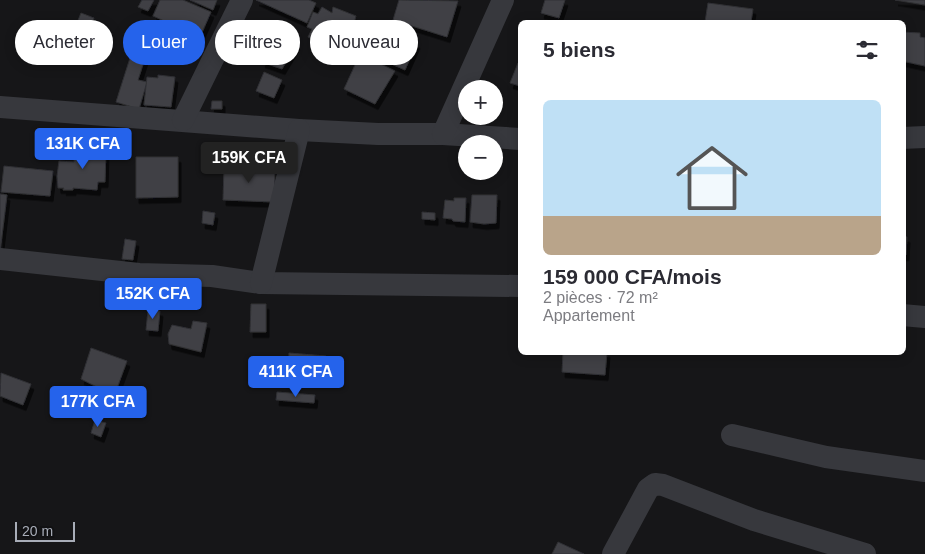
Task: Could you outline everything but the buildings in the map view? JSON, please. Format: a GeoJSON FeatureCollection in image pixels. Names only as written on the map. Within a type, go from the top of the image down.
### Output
{"type":"FeatureCollection","features":[{"type":"Feature","properties":{"kind":"street"},"geometry":{"type":"LineString","coordinates":[[183,120],[242,0]]}},
{"type":"Feature","properties":{"kind":"street"},"geometry":{"type":"LineString","coordinates":[[444,134],[503,0]]}},
{"type":"Feature","properties":{"kind":"street"},"geometry":{"type":"LineString","coordinates":[[0,107],[299,130],[378,134],[444,134],[518,139]]}},
{"type":"Feature","properties":{"kind":"street"},"geometry":{"type":"LineString","coordinates":[[261,283],[299,130]]}},
{"type":"Feature","properties":{"kind":"street"},"geometry":{"type":"LineString","coordinates":[[906,138],[925,137]]}},
{"type":"Feature","properties":{"kind":"street"},"geometry":{"type":"LineString","coordinates":[[0,259],[138,274],[212,276],[261,283],[518,286]]}},
{"type":"Feature","properties":{"kind":"street"},"geometry":{"type":"LineString","coordinates":[[906,315],[925,317]]}},
{"type":"Feature","properties":{"kind":"street"},"geometry":{"type":"LineString","coordinates":[[732,435],[826,457],[925,471]]}},
{"type":"Feature","properties":{"kind":"street"},"geometry":{"type":"LineString","coordinates":[[613,554],[648,489],[655,484],[754,520],[865,554]]}}]}
